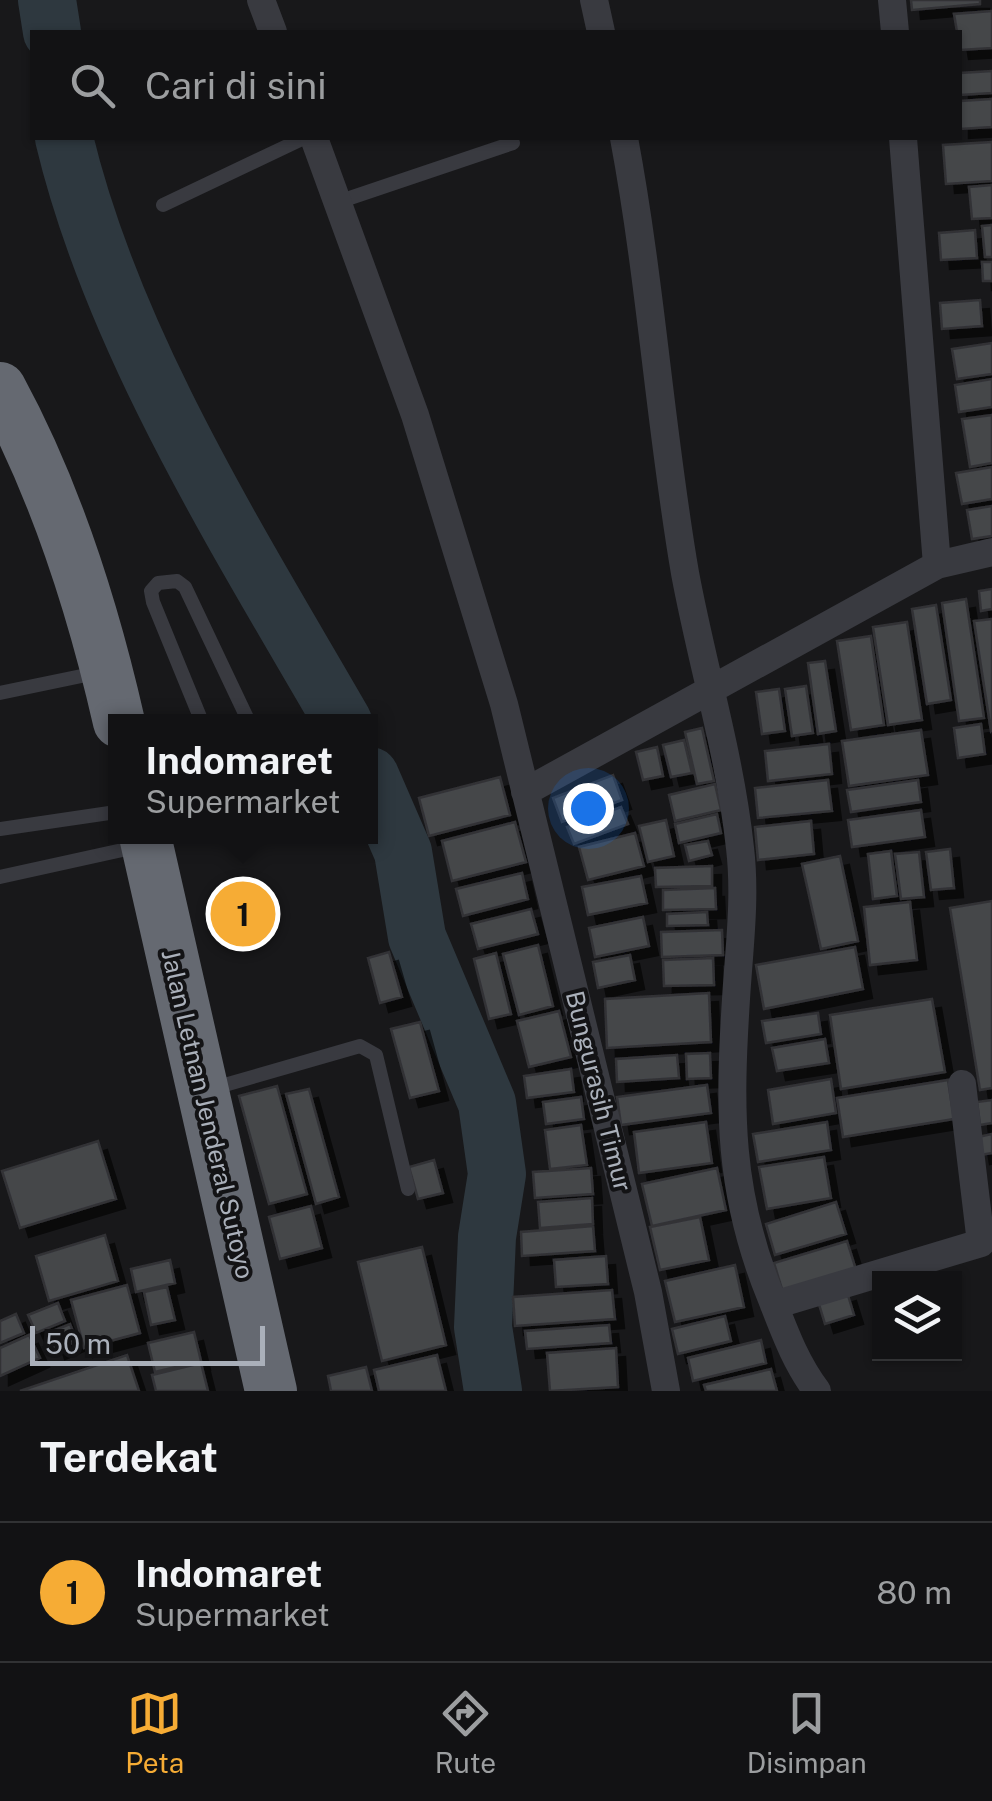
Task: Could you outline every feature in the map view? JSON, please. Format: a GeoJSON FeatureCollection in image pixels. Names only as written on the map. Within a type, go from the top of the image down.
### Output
{"type":"FeatureCollection","features":[{"type":"Feature","properties":{"kind":"highway"},"geometry":{"type":"LineString","coordinates":[[3,400],[82,584],[117,714]]}},
{"type":"Feature","properties":{"kind":"highway","name":"Jalan Letnan Jenderal Sutoyo"},"geometry":{"type":"LineString","coordinates":[[139,844],[272,1391]]}},
{"type":"Feature","properties":{"kind":"street"},"geometry":{"type":"LineString","coordinates":[[261,0],[272,30]]}},
{"type":"Feature","properties":{"kind":"street"},"geometry":{"type":"LineString","coordinates":[[594,0],[602,30]]}},
{"type":"Feature","properties":{"kind":"street"},"geometry":{"type":"LineString","coordinates":[[892,0],[895,30]]}},
{"type":"Feature","properties":{"kind":"street","name":"Bungurasih Timur"},"geometry":{"type":"LineString","coordinates":[[315,140],[456,545],[504,704],[644,1273],[666,1391]]}},
{"type":"Feature","properties":{"kind":"street"},"geometry":{"type":"LineString","coordinates":[[624,140],[644,240],[658,392],[686,574],[730,762],[741,853],[742,912],[730,1126],[742,1218],[799,1367],[818,1391]]}},
{"type":"Feature","properties":{"kind":"street"},"geometry":{"type":"LineString","coordinates":[[903,140],[937,565]]}},
{"type":"Feature","properties":{"kind":"street"},"geometry":{"type":"LineString","coordinates":[[525,792],[937,565],[992,552]]}},
{"type":"Feature","properties":{"kind":"street"},"geometry":{"type":"LineString","coordinates":[[774,1304],[986,1242],[962,1084]]}},
{"type":"Feature","properties":{"kind":"lane"},"geometry":{"type":"LineString","coordinates":[[163,206],[300,140]]}},
{"type":"Feature","properties":{"kind":"lane"},"geometry":{"type":"LineString","coordinates":[[338,202],[512,144]]}},
{"type":"Feature","properties":{"kind":"lane"},"geometry":{"type":"LineString","coordinates":[[199,714],[152,602],[151,591],[158,583],[177,581],[185,586],[246,714]]}},
{"type":"Feature","properties":{"kind":"lane"},"geometry":{"type":"LineString","coordinates":[[0,693],[106,670]]}},
{"type":"Feature","properties":{"kind":"lane"},"geometry":{"type":"LineString","coordinates":[[0,829],[108,831]]}},
{"type":"Feature","properties":{"kind":"lane"},"geometry":{"type":"LineString","coordinates":[[0,876],[108,840]]}},
{"type":"Feature","properties":{"kind":"lane"},"geometry":{"type":"LineString","coordinates":[[202,1092],[360,1046],[368,1048],[376,1055],[408,1189]]}},
{"type":"Feature","properties":{"kind":"building"},"geometry":{"type":"Polygon","coordinates":[[[911,0],[980,0],[980,4],[912,10],[911,0]]]}},
{"type":"Feature","properties":{"kind":"building"},"geometry":{"type":"Polygon","coordinates":[[[992,11],[992,48],[962,50],[962,30],[957,30],[954,14],[992,11]]]}},
{"type":"Feature","properties":{"kind":"building"},"geometry":{"type":"Polygon","coordinates":[[[992,71],[992,93],[962,95],[962,73],[992,71]]]}},
{"type":"Feature","properties":{"kind":"building"},"geometry":{"type":"Polygon","coordinates":[[[992,99],[992,127],[962,129],[962,101],[992,99]]]}},
{"type":"Feature","properties":{"kind":"building"},"geometry":{"type":"Polygon","coordinates":[[[992,142],[992,181],[946,184],[943,145],[992,142]]]}},
{"type":"Feature","properties":{"kind":"building"},"geometry":{"type":"Polygon","coordinates":[[[992,185],[992,218],[972,219],[969,187],[992,185]]]}},
{"type":"Feature","properties":{"kind":"building"},"geometry":{"type":"Polygon","coordinates":[[[992,225],[992,257],[985,257],[982,226],[992,225]]]}},
{"type":"Feature","properties":{"kind":"building"},"geometry":{"type":"Polygon","coordinates":[[[975,230],[977,258],[941,260],[939,233],[975,230]]]}},
{"type":"Feature","properties":{"kind":"building"},"geometry":{"type":"Polygon","coordinates":[[[982,262],[992,262],[992,281],[983,281],[982,262]]]}},
{"type":"Feature","properties":{"kind":"building"},"geometry":{"type":"Polygon","coordinates":[[[980,300],[982,326],[942,329],[940,303],[980,300]]]}},
{"type":"Feature","properties":{"kind":"building"},"geometry":{"type":"Polygon","coordinates":[[[992,343],[992,374],[957,379],[952,349],[992,343]]]}},
{"type":"Feature","properties":{"kind":"building"},"geometry":{"type":"Polygon","coordinates":[[[992,379],[992,407],[959,412],[955,385],[992,379]]]}},
{"type":"Feature","properties":{"kind":"building"},"geometry":{"type":"Polygon","coordinates":[[[992,415],[992,463],[970,467],[962,419],[992,415]]]}},
{"type":"Feature","properties":{"kind":"building"},"geometry":{"type":"Polygon","coordinates":[[[992,467],[992,499],[962,504],[956,473],[992,467]]]}},
{"type":"Feature","properties":{"kind":"building"},"geometry":{"type":"Polygon","coordinates":[[[992,506],[992,536],[972,539],[967,510],[992,506]]]}},
{"type":"Feature","properties":{"kind":"building"},"geometry":{"type":"Polygon","coordinates":[[[992,589],[992,609],[981,611],[979,591],[992,589]]]}},
{"type":"Feature","properties":{"kind":"building"},"geometry":{"type":"Polygon","coordinates":[[[966,599],[984,718],[959,721],[942,603],[966,599]]]}},
{"type":"Feature","properties":{"kind":"building"},"geometry":{"type":"Polygon","coordinates":[[[936,605],[951,700],[927,704],[912,609],[936,605]]]}},
{"type":"Feature","properties":{"kind":"building"},"geometry":{"type":"Polygon","coordinates":[[[992,619],[992,730],[991,731],[974,621],[992,619]]]}},
{"type":"Feature","properties":{"kind":"building"},"geometry":{"type":"Polygon","coordinates":[[[907,622],[922,720],[888,725],[873,627],[907,622]]]}},
{"type":"Feature","properties":{"kind":"building"},"geometry":{"type":"Polygon","coordinates":[[[871,636],[884,725],[851,730],[837,641],[871,636]]]}},
{"type":"Feature","properties":{"kind":"building"},"geometry":{"type":"Polygon","coordinates":[[[825,661],[836,731],[818,734],[808,663],[825,661]]]}},
{"type":"Feature","properties":{"kind":"building"},"geometry":{"type":"Polygon","coordinates":[[[806,686],[813,733],[792,736],[785,689],[806,686]]]}},
{"type":"Feature","properties":{"kind":"building"},"geometry":{"type":"Polygon","coordinates":[[[779,689],[785,731],[762,734],[756,692],[779,689]]]}},
{"type":"Feature","properties":{"kind":"building"},"geometry":{"type":"Polygon","coordinates":[[[981,724],[985,754],[958,758],[954,728],[981,724]]]}},
{"type":"Feature","properties":{"kind":"building"},"geometry":{"type":"Polygon","coordinates":[[[702,728],[714,781],[697,784],[685,732],[702,728]]]}},
{"type":"Feature","properties":{"kind":"building"},"geometry":{"type":"Polygon","coordinates":[[[921,730],[928,775],[849,786],[842,741],[921,730]]]}},
{"type":"Feature","properties":{"kind":"building"},"geometry":{"type":"Polygon","coordinates":[[[684,740],[692,773],[671,777],[663,745],[684,740]]]}},
{"type":"Feature","properties":{"kind":"building"},"geometry":{"type":"Polygon","coordinates":[[[829,744],[832,774],[768,781],[765,751],[829,744]]]}},
{"type":"Feature","properties":{"kind":"building"},"geometry":{"type":"Polygon","coordinates":[[[657,747],[663,776],[643,780],[636,752],[657,747]]]}},
{"type":"Feature","properties":{"kind":"building"},"geometry":{"type":"Polygon","coordinates":[[[613,775],[622,800],[562,822],[553,798],[613,775]]]}},
{"type":"Feature","properties":{"kind":"building"},"geometry":{"type":"Polygon","coordinates":[[[500,777],[510,815],[429,836],[419,798],[500,777]]]}},
{"type":"Feature","properties":{"kind":"building"},"geometry":{"type":"Polygon","coordinates":[[[828,780],[832,811],[758,818],[755,788],[828,780]]]}},
{"type":"Feature","properties":{"kind":"building"},"geometry":{"type":"Polygon","coordinates":[[[918,780],[921,802],[851,812],[847,790],[918,780]]]}},
{"type":"Feature","properties":{"kind":"building"},"geometry":{"type":"Polygon","coordinates":[[[715,784],[721,810],[675,821],[669,795],[715,784]]]}},
{"type":"Feature","properties":{"kind":"building"},"geometry":{"type":"Polygon","coordinates":[[[621,807],[628,824],[574,844],[567,827],[621,807]]]}},
{"type":"Feature","properties":{"kind":"building"},"geometry":{"type":"Polygon","coordinates":[[[921,810],[925,837],[852,847],[848,820],[921,810]]]}},
{"type":"Feature","properties":{"kind":"building"},"geometry":{"type":"Polygon","coordinates":[[[717,814],[721,833],[679,843],[675,824],[717,814]]]}},
{"type":"Feature","properties":{"kind":"building"},"geometry":{"type":"Polygon","coordinates":[[[666,820],[674,856],[648,862],[639,826],[666,820]]]}},
{"type":"Feature","properties":{"kind":"building"},"geometry":{"type":"Polygon","coordinates":[[[811,821],[814,854],[758,860],[755,827],[811,821]]]}},
{"type":"Feature","properties":{"kind":"building"},"geometry":{"type":"Polygon","coordinates":[[[515,822],[526,862],[452,881],[442,841],[515,822]]]}},
{"type":"Feature","properties":{"kind":"building"},"geometry":{"type":"Polygon","coordinates":[[[635,833],[644,866],[588,880],[579,847],[635,833]]]}},
{"type":"Feature","properties":{"kind":"building"},"geometry":{"type":"Polygon","coordinates":[[[708,841],[712,855],[689,861],[685,845],[708,841]]]}},
{"type":"Feature","properties":{"kind":"building"},"geometry":{"type":"Polygon","coordinates":[[[950,849],[954,888],[931,890],[926,852],[950,849]]]}},
{"type":"Feature","properties":{"kind":"building"},"geometry":{"type":"Polygon","coordinates":[[[891,851],[897,896],[873,899],[868,854],[891,851]]]}},
{"type":"Feature","properties":{"kind":"building"},"geometry":{"type":"Polygon","coordinates":[[[919,852],[924,897],[901,899],[895,854],[919,852]]]}},
{"type":"Feature","properties":{"kind":"building"},"geometry":{"type":"Polygon","coordinates":[[[840,856],[858,941],[821,949],[802,864],[840,856]]]}},
{"type":"Feature","properties":{"kind":"building"},"geometry":{"type":"Polygon","coordinates":[[[712,866],[712,886],[656,887],[655,868],[712,866]]]}},
{"type":"Feature","properties":{"kind":"building"},"geometry":{"type":"Polygon","coordinates":[[[522,873],[528,899],[463,916],[456,889],[522,873]]]}},
{"type":"Feature","properties":{"kind":"building"},"geometry":{"type":"Polygon","coordinates":[[[641,876],[647,903],[588,915],[582,887],[641,876]]]}},
{"type":"Feature","properties":{"kind":"building"},"geometry":{"type":"Polygon","coordinates":[[[715,888],[716,909],[663,910],[663,890],[715,888]]]}},
{"type":"Feature","properties":{"kind":"building"},"geometry":{"type":"Polygon","coordinates":[[[992,901],[992,1088],[980,1090],[950,908],[992,901]]]}},
{"type":"Feature","properties":{"kind":"building"},"geometry":{"type":"Polygon","coordinates":[[[910,902],[917,960],[870,965],[864,907],[910,902]]]}},
{"type":"Feature","properties":{"kind":"building"},"geometry":{"type":"Polygon","coordinates":[[[531,909],[538,934],[478,949],[471,924],[531,909]]]}},
{"type":"Feature","properties":{"kind":"building"},"geometry":{"type":"Polygon","coordinates":[[[707,912],[708,925],[667,926],[667,914],[707,912]]]}},
{"type":"Feature","properties":{"kind":"building"},"geometry":{"type":"Polygon","coordinates":[[[643,917],[649,946],[595,957],[589,928],[643,917]]]}},
{"type":"Feature","properties":{"kind":"building"},"geometry":{"type":"Polygon","coordinates":[[[722,930],[723,955],[662,957],[661,932],[722,930]]]}},
{"type":"Feature","properties":{"kind":"building"},"geometry":{"type":"Polygon","coordinates":[[[538,945],[553,1006],[519,1015],[503,954],[538,945]]]}},
{"type":"Feature","properties":{"kind":"building"},"geometry":{"type":"Polygon","coordinates":[[[855,947],[863,989],[764,1009],[756,965],[855,947]]]}},
{"type":"Feature","properties":{"kind":"building"},"geometry":{"type":"Polygon","coordinates":[[[389,952],[402,997],[380,1003],[368,958],[389,952]]]}},
{"type":"Feature","properties":{"kind":"building"},"geometry":{"type":"Polygon","coordinates":[[[496,953],[511,1014],[489,1019],[474,959],[496,953]]]}},
{"type":"Feature","properties":{"kind":"building"},"geometry":{"type":"Polygon","coordinates":[[[630,955],[635,980],[598,988],[593,962],[630,955]]]}},
{"type":"Feature","properties":{"kind":"building"},"geometry":{"type":"Polygon","coordinates":[[[713,958],[714,985],[664,986],[663,960],[713,958]]]}},
{"type":"Feature","properties":{"kind":"building"},"geometry":{"type":"Polygon","coordinates":[[[709,993],[711,1042],[607,1048],[605,999],[709,993]]]}},
{"type":"Feature","properties":{"kind":"building"},"geometry":{"type":"Polygon","coordinates":[[[932,999],[945,1072],[841,1089],[830,1015],[932,999]]]}},
{"type":"Feature","properties":{"kind":"building"},"geometry":{"type":"Polygon","coordinates":[[[559,1011],[571,1057],[529,1067],[517,1021],[559,1011]]]}},
{"type":"Feature","properties":{"kind":"building"},"geometry":{"type":"Polygon","coordinates":[[[818,1013],[821,1034],[766,1043],[762,1021],[818,1013]]]}},
{"type":"Feature","properties":{"kind":"building"},"geometry":{"type":"Polygon","coordinates":[[[420,1022],[439,1091],[410,1098],[391,1029],[420,1022]]]}},
{"type":"Feature","properties":{"kind":"building"},"geometry":{"type":"Polygon","coordinates":[[[825,1039],[829,1063],[777,1071],[772,1048],[825,1039]]]}},
{"type":"Feature","properties":{"kind":"building"},"geometry":{"type":"Polygon","coordinates":[[[710,1053],[711,1078],[687,1079],[686,1054],[710,1053]]]}},
{"type":"Feature","properties":{"kind":"building"},"geometry":{"type":"Polygon","coordinates":[[[677,1055],[679,1078],[617,1082],[616,1059],[677,1055]]]}},
{"type":"Feature","properties":{"kind":"building"},"geometry":{"type":"Polygon","coordinates":[[[571,1069],[574,1092],[527,1098],[524,1076],[571,1069]]]}},
{"type":"Feature","properties":{"kind":"building"},"geometry":{"type":"Polygon","coordinates":[[[831,1079],[836,1113],[773,1124],[768,1090],[831,1079]]]}},
{"type":"Feature","properties":{"kind":"building"},"geometry":{"type":"Polygon","coordinates":[[[948,1080],[954,1119],[843,1137],[837,1098],[948,1080]]]}},
{"type":"Feature","properties":{"kind":"building"},"geometry":{"type":"Polygon","coordinates":[[[707,1085],[711,1113],[621,1125],[617,1097],[707,1085]]]}},
{"type":"Feature","properties":{"kind":"building"},"geometry":{"type":"Polygon","coordinates":[[[277,1086],[307,1194],[269,1204],[239,1096],[277,1086]]]}},
{"type":"Feature","properties":{"kind":"building"},"geometry":{"type":"Polygon","coordinates":[[[309,1089],[339,1197],[316,1204],[286,1094],[309,1089]]]}},
{"type":"Feature","properties":{"kind":"building"},"geometry":{"type":"Polygon","coordinates":[[[581,1097],[584,1119],[546,1124],[543,1102],[581,1097]]]}},
{"type":"Feature","properties":{"kind":"building"},"geometry":{"type":"Polygon","coordinates":[[[992,1100],[992,1123],[980,1125],[977,1102],[992,1100]]]}},
{"type":"Feature","properties":{"kind":"building"},"geometry":{"type":"Polygon","coordinates":[[[706,1122],[712,1163],[639,1173],[634,1132],[706,1122]]]}},
{"type":"Feature","properties":{"kind":"building"},"geometry":{"type":"Polygon","coordinates":[[[827,1122],[831,1150],[758,1162],[753,1134],[827,1122]]]}},
{"type":"Feature","properties":{"kind":"building"},"geometry":{"type":"Polygon","coordinates":[[[581,1125],[587,1165],[550,1169],[545,1130],[581,1125]]]}},
{"type":"Feature","properties":{"kind":"building"},"geometry":{"type":"Polygon","coordinates":[[[992,1134],[992,1153],[981,1155],[978,1137],[992,1134]]]}},
{"type":"Feature","properties":{"kind":"building"},"geometry":{"type":"Polygon","coordinates":[[[98,1141],[116,1199],[20,1228],[2,1171],[98,1141]]]}},
{"type":"Feature","properties":{"kind":"building"},"geometry":{"type":"Polygon","coordinates":[[[824,1157],[831,1198],[767,1209],[759,1167],[824,1157]]]}},
{"type":"Feature","properties":{"kind":"building"},"geometry":{"type":"Polygon","coordinates":[[[434,1160],[443,1193],[418,1199],[409,1167],[434,1160]]]}},
{"type":"Feature","properties":{"kind":"building"},"geometry":{"type":"Polygon","coordinates":[[[591,1168],[593,1194],[535,1198],[533,1172],[591,1168]]]}},
{"type":"Feature","properties":{"kind":"building"},"geometry":{"type":"Polygon","coordinates":[[[717,1168],[726,1210],[652,1226],[642,1184],[717,1168]]]}},
{"type":"Feature","properties":{"kind":"building"},"geometry":{"type":"Polygon","coordinates":[[[592,1198],[593,1224],[540,1228],[538,1202],[592,1198]]]}},
{"type":"Feature","properties":{"kind":"building"},"geometry":{"type":"Polygon","coordinates":[[[836,1202],[846,1234],[775,1255],[766,1224],[836,1202]]]}},
{"type":"Feature","properties":{"kind":"building"},"geometry":{"type":"Polygon","coordinates":[[[311,1206],[322,1248],[280,1259],[269,1217],[311,1206]]]}},
{"type":"Feature","properties":{"kind":"building"},"geometry":{"type":"Polygon","coordinates":[[[700,1217],[709,1260],[660,1270],[650,1227],[700,1217]]]}},
{"type":"Feature","properties":{"kind":"building"},"geometry":{"type":"Polygon","coordinates":[[[593,1226],[595,1251],[522,1256],[521,1232],[593,1226]]]}},
{"type":"Feature","properties":{"kind":"building"},"geometry":{"type":"Polygon","coordinates":[[[105,1235],[118,1281],[49,1301],[36,1256],[105,1235]]]}},
{"type":"Feature","properties":{"kind":"building"},"geometry":{"type":"Polygon","coordinates":[[[847,1241],[858,1276],[785,1299],[774,1263],[847,1241]]]}},
{"type":"Feature","properties":{"kind":"building"},"geometry":{"type":"Polygon","coordinates":[[[422,1247],[446,1345],[382,1361],[358,1262],[422,1247]]]}},
{"type":"Feature","properties":{"kind":"building"},"geometry":{"type":"Polygon","coordinates":[[[606,1256],[608,1284],[556,1287],[554,1260],[606,1256]]]}},
{"type":"Feature","properties":{"kind":"building"},"geometry":{"type":"Polygon","coordinates":[[[170,1260],[175,1283],[136,1292],[131,1269],[170,1260]]]}},
{"type":"Feature","properties":{"kind":"building"},"geometry":{"type":"Polygon","coordinates":[[[735,1265],[744,1307],[675,1322],[665,1281],[735,1265]]]}},
{"type":"Feature","properties":{"kind":"building"},"geometry":{"type":"Polygon","coordinates":[[[127,1285],[140,1333],[84,1348],[71,1300],[127,1285]]]}},
{"type":"Feature","properties":{"kind":"building"},"geometry":{"type":"Polygon","coordinates":[[[167,1287],[175,1320],[151,1325],[144,1292],[167,1287]]]}},
{"type":"Feature","properties":{"kind":"building"},"geometry":{"type":"Polygon","coordinates":[[[612,1290],[615,1319],[515,1326],[513,1297],[612,1290]]]}},
{"type":"Feature","properties":{"kind":"building"},"geometry":{"type":"Polygon","coordinates":[[[847,1292],[854,1315],[825,1324],[818,1301],[847,1292]]]}},
{"type":"Feature","properties":{"kind":"building"},"geometry":{"type":"Polygon","coordinates":[[[58,1303],[65,1321],[36,1333],[28,1315],[58,1303]]]}},
{"type":"Feature","properties":{"kind":"building"},"geometry":{"type":"Polygon","coordinates":[[[16,1314],[24,1333],[0,1343],[0,1321],[16,1314]]]}},
{"type":"Feature","properties":{"kind":"building"},"geometry":{"type":"Polygon","coordinates":[[[725,1316],[731,1341],[678,1354],[672,1329],[725,1316]]]}},
{"type":"Feature","properties":{"kind":"building"},"geometry":{"type":"Polygon","coordinates":[[[70,1324],[77,1341],[56,1350],[50,1332],[70,1324]]]}},
{"type":"Feature","properties":{"kind":"building"},"geometry":{"type":"Polygon","coordinates":[[[609,1325],[611,1343],[527,1349],[525,1331],[609,1325]]]}},
{"type":"Feature","properties":{"kind":"building"},"geometry":{"type":"Polygon","coordinates":[[[194,1332],[201,1361],[155,1372],[148,1343],[194,1332]]]}},
{"type":"Feature","properties":{"kind":"building"},"geometry":{"type":"Polygon","coordinates":[[[29,1335],[40,1358],[0,1376],[0,1348],[29,1335]]]}},
{"type":"Feature","properties":{"kind":"building"},"geometry":{"type":"Polygon","coordinates":[[[761,1340],[766,1363],[693,1381],[688,1358],[761,1340]]]}},
{"type":"Feature","properties":{"kind":"building"},"geometry":{"type":"Polygon","coordinates":[[[616,1348],[618,1387],[550,1391],[547,1353],[616,1348]]]}},
{"type":"Feature","properties":{"kind":"building"},"geometry":{"type":"Polygon","coordinates":[[[127,1355],[139,1391],[20,1391],[127,1355]]]}},
{"type":"Feature","properties":{"kind":"building"},"geometry":{"type":"Polygon","coordinates":[[[437,1355],[446,1391],[379,1391],[374,1370],[437,1355]]]}},
{"type":"Feature","properties":{"kind":"building"},"geometry":{"type":"Polygon","coordinates":[[[201,1363],[208,1391],[156,1391],[152,1375],[201,1363]]]}},
{"type":"Feature","properties":{"kind":"building"},"geometry":{"type":"Polygon","coordinates":[[[366,1367],[372,1391],[331,1391],[328,1376],[366,1367]]]}},
{"type":"Feature","properties":{"kind":"building"},"geometry":{"type":"Polygon","coordinates":[[[771,1369],[777,1391],[706,1391],[704,1385],[771,1369]]]}},
{"type":"Feature","properties":{"kind":"waterway"},"geometry":{"type":"LineString","coordinates":[[47,0],[52,30]]}},
{"type":"Feature","properties":{"kind":"waterway"},"geometry":{"type":"LineString","coordinates":[[65,140],[86,214],[146,365],[182,439],[338,714]]}},
{"type":"Feature","properties":{"kind":"waterway"},"geometry":{"type":"LineString","coordinates":[[378,794],[403,852],[417,937],[487,1103],[497,1174],[487,1237],[483,1327],[493,1391]]}},
{"type":"Feature","properties":{"kind":"place","name":"Indomaret"},"geometry":{"type":"Point","coordinates":[243,914]}}]}
